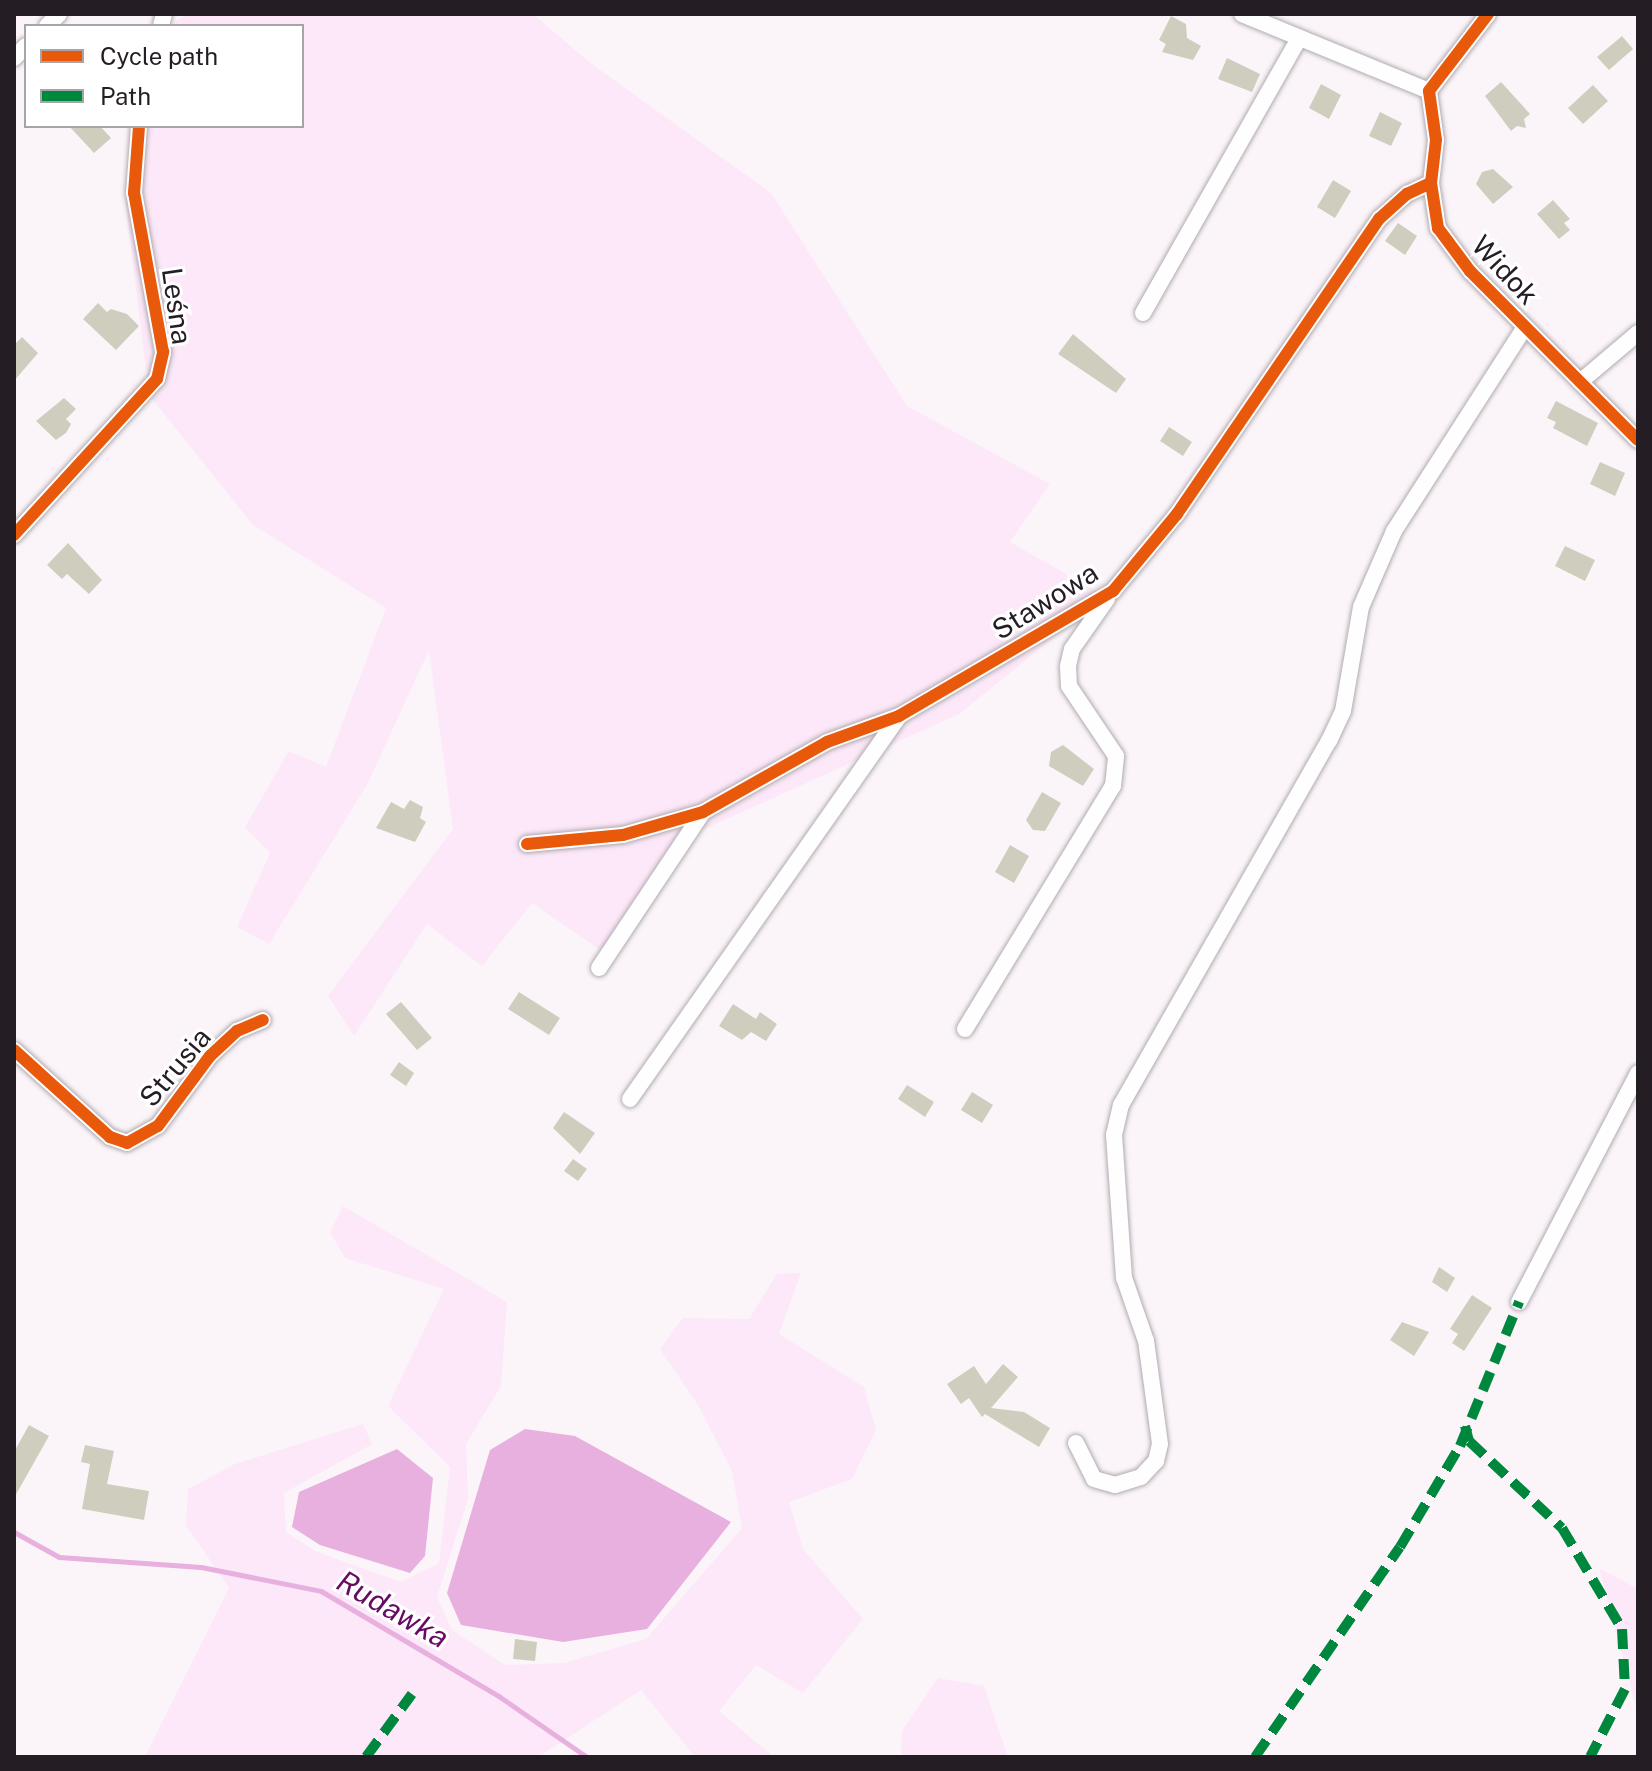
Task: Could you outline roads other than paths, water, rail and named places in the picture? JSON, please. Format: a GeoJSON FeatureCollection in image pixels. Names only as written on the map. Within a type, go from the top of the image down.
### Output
{"type":"FeatureCollection","features":[{"type":"Feature","properties":{"kind":"street"},"geometry":{"type":"LineString","coordinates":[[1242,14],[1429,91],[1488,14]]}},
{"type":"Feature","properties":{"kind":"street"},"geometry":{"type":"LineString","coordinates":[[1143,313],[1299,38]]}},
{"type":"Feature","properties":{"kind":"street","name":"Widok"},"geometry":{"type":"LineString","coordinates":[[1429,91],[1436,140],[1431,183],[1438,228],[1470,271],[1638,440]]}},
{"type":"Feature","properties":{"kind":"street","name":"Leśna"},"geometry":{"type":"LineString","coordinates":[[14,535],[157,379],[163,352],[134,193],[139,128]]}},
{"type":"Feature","properties":{"kind":"street","name":"Stawowa"},"geometry":{"type":"LineString","coordinates":[[527,844],[623,835],[703,812],[827,742],[899,716],[1113,591],[1177,514],[1379,219],[1407,194],[1431,183]]}},
{"type":"Feature","properties":{"kind":"street"},"geometry":{"type":"LineString","coordinates":[[1076,1443],[1094,1479],[1115,1485],[1141,1477],[1156,1461],[1160,1444],[1146,1341],[1124,1278],[1114,1135],[1121,1105],[1329,741],[1343,711],[1361,607],[1394,531],[1525,327]]}},
{"type":"Feature","properties":{"kind":"street"},"geometry":{"type":"LineString","coordinates":[[1580,382],[1638,333]]}},
{"type":"Feature","properties":{"kind":"street"},"geometry":{"type":"LineString","coordinates":[[965,1029],[1113,786],[1116,756],[1069,686],[1068,666],[1072,649],[1113,591]]}},
{"type":"Feature","properties":{"kind":"street"},"geometry":{"type":"LineString","coordinates":[[630,1099],[899,716]]}},
{"type":"Feature","properties":{"kind":"street"},"geometry":{"type":"LineString","coordinates":[[599,968],[703,812]]}},
{"type":"Feature","properties":{"kind":"street","name":"Strusia"},"geometry":{"type":"LineString","coordinates":[[14,1050],[110,1137],[127,1143],[158,1126],[210,1056],[237,1031],[263,1020]]}},
{"type":"Feature","properties":{"kind":"street"},"geometry":{"type":"LineString","coordinates":[[1519,1302],[1638,1073]]}},
{"type":"Feature","properties":{"kind":"waterway","name":"Rudawka"},"geometry":{"type":"LineString","coordinates":[[14,1532],[59,1557],[201,1567],[321,1591],[500,1697],[587,1757]]}}]}
